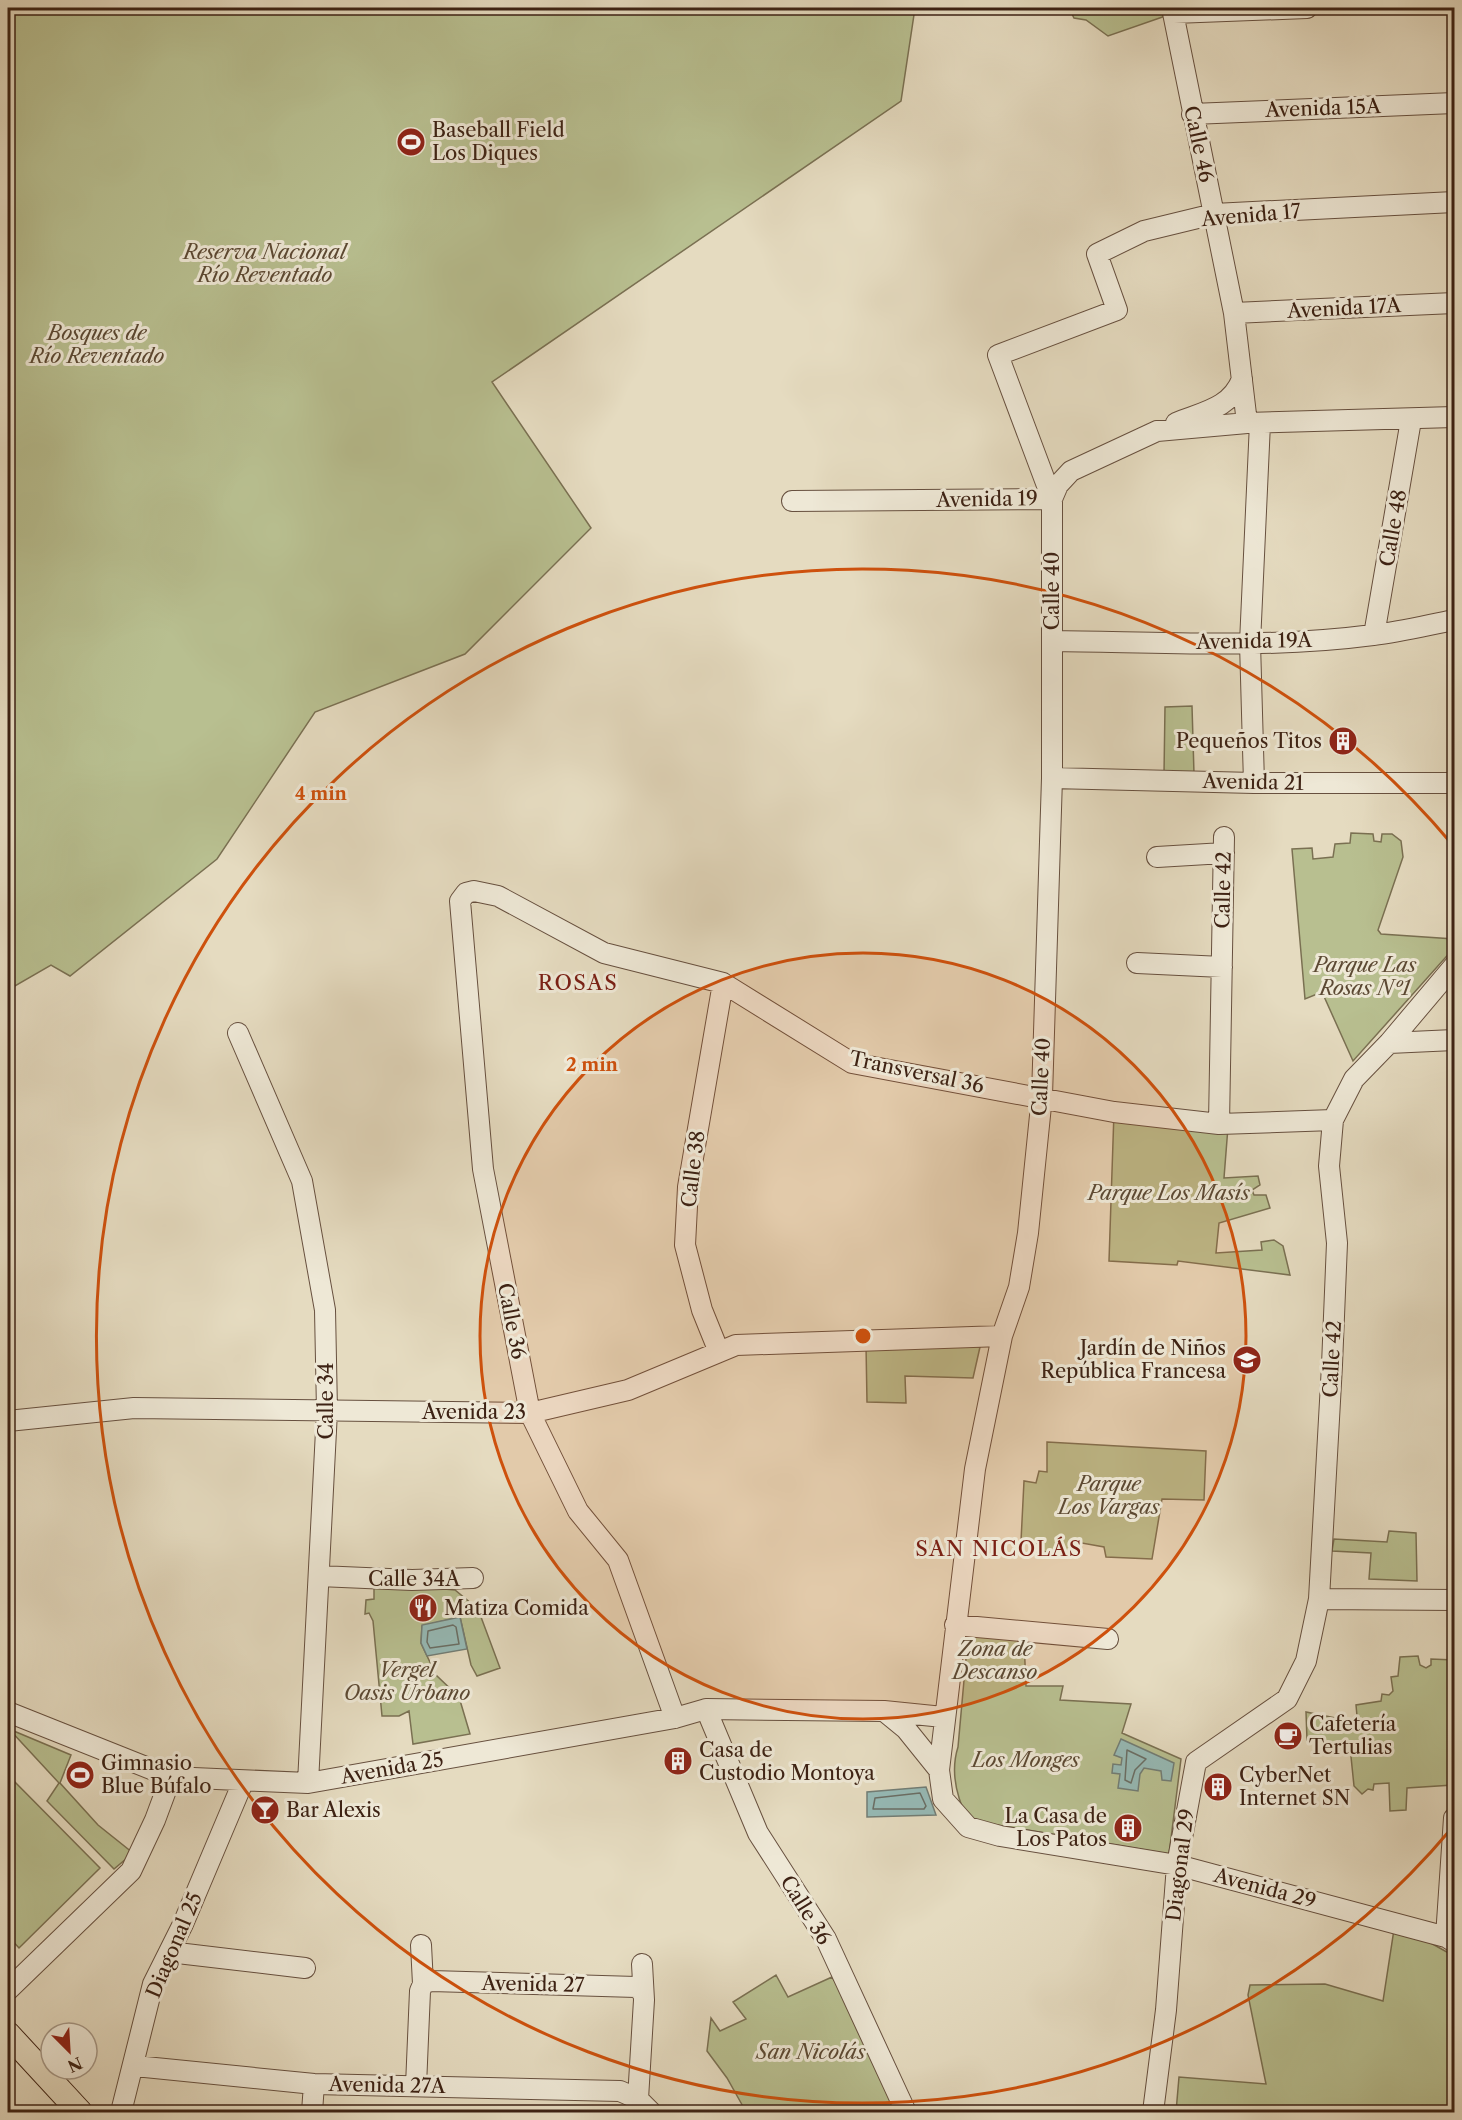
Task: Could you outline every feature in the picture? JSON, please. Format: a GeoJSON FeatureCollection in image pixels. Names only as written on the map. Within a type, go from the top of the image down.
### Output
{"type":"FeatureCollection","features":[{"type":"Feature","properties":{"kind":"main road"},"geometry":{"type":"LineString","coordinates":[[8,2034],[80,2112]]}},
{"type":"Feature","properties":{"kind":"street"},"geometry":{"type":"LineString","coordinates":[[1173,10],[1307,8]]}},
{"type":"Feature","properties":{"kind":"street","name":"Calle 46"},"geometry":{"type":"LineString","coordinates":[[1173,10],[1192,114],[1234,313],[1242,379],[1253,423],[1250,643],[1254,783]]}},
{"type":"Feature","properties":{"kind":"street","name":"Avenida 15A"},"geometry":{"type":"LineString","coordinates":[[1192,114],[1455,103]]}},
{"type":"Feature","properties":{"kind":"street","name":"Avenida 17"},"geometry":{"type":"LineString","coordinates":[[998,355],[1117,310],[1097,254],[1144,231],[1214,214],[1455,202]]}},
{"type":"Feature","properties":{"kind":"street","name":"Avenida 17A"},"geometry":{"type":"LineString","coordinates":[[1234,313],[1455,303]]}},
{"type":"Feature","properties":{"kind":"street","name":"Calle 40"},"geometry":{"type":"LineString","coordinates":[[943,1799],[939,1770],[943,1717],[975,1469],[1002,1336],[1019,1287],[1028,1233],[1042,1096],[1052,777],[1052,499],[998,355]]}},
{"type":"Feature","properties":{"kind":"street","name":"Avenida 19"},"geometry":{"type":"LineString","coordinates":[[792,501],[1052,499],[1058,485],[1071,471],[1227,402],[1233,398],[1242,379]]}},
{"type":"Feature","properties":{"kind":"street","name":"Avenida 19"},"geometry":{"type":"LineString","coordinates":[[1157,431],[1253,423],[1455,417]]}},
{"type":"Feature","properties":{"kind":"street","name":"Calle 48"},"geometry":{"type":"LineString","coordinates":[[1374,635],[1411,420]]}},
{"type":"Feature","properties":{"kind":"street","name":"Avenida 19A"},"geometry":{"type":"LineString","coordinates":[[1052,641],[1250,643],[1374,635],[1455,620]]}},
{"type":"Feature","properties":{"kind":"street","name":"Avenida 21"},"geometry":{"type":"LineString","coordinates":[[1052,777],[1254,783],[1455,783]]}},
{"type":"Feature","properties":{"kind":"street","name":"Calle 42"},"geometry":{"type":"LineString","coordinates":[[1157,856],[1224,845],[1220,1124]]}},
{"type":"Feature","properties":{"kind":"street","name":"Transversal 36"},"geometry":{"type":"LineString","coordinates":[[466,893],[474,891],[498,896],[604,952],[723,984],[852,1063],[1042,1096],[1114,1112],[1220,1124],[1333,1119]]}},
{"type":"Feature","properties":{"kind":"street","name":"Calle 36"},"geometry":{"type":"LineString","coordinates":[[466,893],[460,901],[483,1169],[530,1413],[578,1511],[618,1560],[675,1718]]}},
{"type":"Feature","properties":{"kind":"street"},"geometry":{"type":"LineString","coordinates":[[1137,963],[1222,967]]}},
{"type":"Feature","properties":{"kind":"street"},"geometry":{"type":"LineString","coordinates":[[1333,1119],[1354,1079],[1389,1043],[1455,966]]}},
{"type":"Feature","properties":{"kind":"street","name":"Calle 38"},"geometry":{"type":"LineString","coordinates":[[719,1352],[702,1310],[686,1245],[688,1187],[723,984]]}},
{"type":"Feature","properties":{"kind":"street","name":"Calle 34"},"geometry":{"type":"LineString","coordinates":[[238,1034],[302,1181],[325,1310],[327,1411],[308,1783]]}},
{"type":"Feature","properties":{"kind":"street"},"geometry":{"type":"LineString","coordinates":[[1389,1043],[1455,1040]]}},
{"type":"Feature","properties":{"kind":"street","name":"Calle 42"},"geometry":{"type":"LineString","coordinates":[[1319,1599],[1337,1243],[1329,1166],[1333,1119]]}},
{"type":"Feature","properties":{"kind":"street","name":"Avenida 23"},"geometry":{"type":"LineString","coordinates":[[8,1421],[134,1408],[530,1413],[628,1390],[736,1345],[1002,1336]]}},
{"type":"Feature","properties":{"kind":"street","name":"Calle 34A"},"geometry":{"type":"LineString","coordinates":[[319,1576],[412,1580],[473,1578]]}},
{"type":"Feature","properties":{"kind":"street"},"geometry":{"type":"LineString","coordinates":[[1319,1599],[1455,1600]]}},
{"type":"Feature","properties":{"kind":"street","name":"Diagonal 29"},"geometry":{"type":"LineString","coordinates":[[1153,2112],[1166,2010],[1177,1865],[1196,1762],[1287,1699],[1306,1661],[1319,1599]]}},
{"type":"Feature","properties":{"kind":"street"},"geometry":{"type":"LineString","coordinates":[[955,1625],[1108,1639]]}},
{"type":"Feature","properties":{"kind":"street","name":"Calle 36"},"geometry":{"type":"LineString","coordinates":[[706,1709],[758,1833],[826,1939],[906,2112]]}},
{"type":"Feature","properties":{"kind":"street","name":"Avenida 25"},"geometry":{"type":"LineString","coordinates":[[8,1712],[171,1777],[243,1782],[308,1783],[675,1718],[706,1709],[884,1711],[943,1717]]}},
{"type":"Feature","properties":{"kind":"street"},"geometry":{"type":"LineString","coordinates":[[884,1711],[906,1729],[939,1770]]}},
{"type":"Feature","properties":{"kind":"street"},"geometry":{"type":"LineString","coordinates":[[8,1990],[131,1870],[155,1820],[171,1777]]}},
{"type":"Feature","properties":{"kind":"street","name":"Diagonal 25"},"geometry":{"type":"LineString","coordinates":[[121,2112],[135,2066],[153,1984],[243,1782]]}},
{"type":"Feature","properties":{"kind":"street","name":"Avenida 29"},"geometry":{"type":"LineString","coordinates":[[943,1799],[968,1827],[1000,1836],[1177,1865],[1450,1939]]}},
{"type":"Feature","properties":{"kind":"street"},"geometry":{"type":"LineString","coordinates":[[1450,1939],[1455,1818]]}},
{"type":"Feature","properties":{"kind":"street"},"geometry":{"type":"LineString","coordinates":[[416,2086],[420,1991],[423,1984],[421,1945]]}},
{"type":"Feature","properties":{"kind":"street"},"geometry":{"type":"LineString","coordinates":[[169,1952],[305,1968]]}},
{"type":"Feature","properties":{"kind":"street"},"geometry":{"type":"LineString","coordinates":[[642,1964],[645,2106]]}},
{"type":"Feature","properties":{"kind":"street","name":"Avenida 27"},"geometry":{"type":"LineString","coordinates":[[423,1984],[430,1982],[636,1987],[641,1991]]}},
{"type":"Feature","properties":{"kind":"street","name":"Avenida 27A"},"geometry":{"type":"LineString","coordinates":[[135,2066],[314,2084],[620,2091],[645,2106]]}},
{"type":"Feature","properties":{"kind":"street"},"geometry":{"type":"LineString","coordinates":[[312,2112],[314,2084]]}},
{"type":"Feature","properties":{"kind":"green space","name":"Reserva Nacional Río Reventado"},"geometry":{"type":"Polygon","coordinates":[[[8,8],[915,8],[901,101],[492,382],[591,528],[465,654],[315,712],[217,859],[70,976],[51,965],[8,990],[8,8]]]}},
{"type":"Feature","properties":{"kind":"green space"},"geometry":{"type":"Polygon","coordinates":[[[1069,8],[1172,8],[1174,13],[1108,36],[1086,20],[1074,18],[1069,8]]]}},
{"type":"Feature","properties":{"kind":"green space"},"geometry":{"type":"Polygon","coordinates":[[[1192,706],[1194,774],[1164,774],[1165,707],[1192,706]]]}},
{"type":"Feature","properties":{"kind":"green space","name":"Parque Las Rosas Nº1"},"geometry":{"type":"Polygon","coordinates":[[[1351,833],[1373,834],[1374,841],[1381,842],[1382,834],[1392,834],[1401,841],[1403,857],[1378,930],[1381,934],[1454,939],[1454,948],[1353,1061],[1322,992],[1305,999],[1292,849],[1312,848],[1313,859],[1333,857],[1335,844],[1350,843],[1351,833]]]}},
{"type":"Feature","properties":{"kind":"green space","name":"Parque Los Masís"},"geometry":{"type":"Polygon","coordinates":[[[1114,1112],[1228,1127],[1224,1178],[1258,1176],[1260,1185],[1252,1190],[1254,1195],[1266,1195],[1270,1208],[1219,1223],[1216,1253],[1262,1250],[1261,1242],[1274,1240],[1283,1246],[1290,1275],[1178,1261],[1177,1265],[1109,1261],[1114,1112]]]}},
{"type":"Feature","properties":{"kind":"green space"},"geometry":{"type":"Polygon","coordinates":[[[949,1342],[980,1347],[973,1378],[905,1376],[906,1403],[867,1402],[866,1345],[949,1342]]]}},
{"type":"Feature","properties":{"kind":"green space","name":"Parque Los Vargas"},"geometry":{"type":"Polygon","coordinates":[[[1047,1442],[1206,1451],[1204,1500],[1162,1499],[1152,1559],[1106,1557],[1104,1547],[1082,1543],[1075,1556],[1040,1551],[1040,1544],[1021,1541],[1024,1481],[1036,1483],[1039,1471],[1047,1472],[1047,1442]]]}},
{"type":"Feature","properties":{"kind":"green space"},"geometry":{"type":"Polygon","coordinates":[[[1389,1531],[1416,1533],[1417,1581],[1369,1579],[1371,1553],[1332,1551],[1334,1539],[1387,1542],[1389,1531]]]}},
{"type":"Feature","properties":{"kind":"green space","name":"Vergel Oasis Urbano"},"geometry":{"type":"Polygon","coordinates":[[[422,1587],[455,1590],[478,1609],[500,1668],[477,1676],[471,1665],[460,1617],[422,1626],[421,1643],[436,1675],[459,1697],[470,1734],[413,1744],[409,1711],[399,1716],[382,1716],[373,1621],[369,1613],[365,1614],[366,1600],[374,1599],[374,1588],[422,1587]]]}},
{"type":"Feature","properties":{"kind":"green space","name":"Los Monges"},"geometry":{"type":"Polygon","coordinates":[[[968,1636],[1024,1640],[1026,1686],[1063,1686],[1060,1700],[1131,1704],[1122,1733],[1181,1759],[1169,1854],[968,1820],[958,1794],[955,1766],[968,1636]]]}},
{"type":"Feature","properties":{"kind":"green space"},"geometry":{"type":"Polygon","coordinates":[[[1418,1656],[1420,1665],[1426,1668],[1431,1665],[1431,1659],[1454,1660],[1453,1785],[1407,1788],[1406,1810],[1390,1811],[1389,1783],[1374,1784],[1373,1790],[1368,1789],[1362,1794],[1354,1786],[1350,1747],[1307,1740],[1306,1712],[1340,1719],[1342,1723],[1353,1723],[1357,1716],[1356,1705],[1381,1701],[1382,1694],[1389,1695],[1393,1691],[1391,1677],[1398,1676],[1400,1657],[1418,1656]]]}},
{"type":"Feature","properties":{"kind":"green space"},"geometry":{"type":"Polygon","coordinates":[[[9,1729],[71,1755],[60,1783],[98,1825],[133,1853],[114,1869],[47,1801],[59,1783],[9,1729]]]}},
{"type":"Feature","properties":{"kind":"green space"},"geometry":{"type":"Polygon","coordinates":[[[8,1775],[100,1868],[19,1948],[8,1936],[8,1775]]]}},
{"type":"Feature","properties":{"kind":"green space"},"geometry":{"type":"Polygon","coordinates":[[[1395,1923],[1454,1956],[1454,2112],[1176,2112],[1179,2077],[1266,2084],[1248,1995],[1250,1985],[1325,1984],[1383,2001],[1395,1923]]]}},
{"type":"Feature","properties":{"kind":"green space","name":"San Nicolás"},"geometry":{"type":"Polygon","coordinates":[[[776,1975],[788,1997],[832,1977],[868,2029],[900,2112],[743,2112],[745,2110],[727,2078],[707,2051],[711,2018],[720,2031],[746,2019],[733,2002],[776,1975]]]}},
{"type":"Feature","properties":{"kind":"water"},"geometry":{"type":"Polygon","coordinates":[[[460,1617],[467,1649],[427,1656],[421,1643],[422,1625],[460,1617]]]}},
{"type":"Feature","properties":{"kind":"water"},"geometry":{"type":"Polygon","coordinates":[[[1121,1739],[1174,1763],[1171,1781],[1162,1780],[1161,1771],[1144,1768],[1140,1774],[1138,1791],[1118,1788],[1120,1774],[1112,1773],[1113,1764],[1121,1765],[1122,1758],[1114,1755],[1121,1739]]]}},
{"type":"Feature","properties":{"kind":"water"},"geometry":{"type":"Polygon","coordinates":[[[926,1787],[936,1815],[867,1817],[867,1792],[926,1787]]]}},
{"type":"Feature","properties":{"kind":"place","name":"Baseball Field Los Diques"},"geometry":{"type":"Point","coordinates":[411,142]}},
{"type":"Feature","properties":{"kind":"place","name":"Pequeños Titos"},"geometry":{"type":"Point","coordinates":[1343,741]}},
{"type":"Feature","properties":{"kind":"place","name":"Jardín de Niños República Francesa"},"geometry":{"type":"Point","coordinates":[1247,1360]}},
{"type":"Feature","properties":{"kind":"place","name":"Matiza Comida"},"geometry":{"type":"Point","coordinates":[423,1608]}},
{"type":"Feature","properties":{"kind":"place","name":"Cafetería Tertulias"},"geometry":{"type":"Point","coordinates":[1288,1736]}},
{"type":"Feature","properties":{"kind":"place","name":"Casa de Custodio Montoya"},"geometry":{"type":"Point","coordinates":[678,1761]}},
{"type":"Feature","properties":{"kind":"place","name":"Gimnasio Blue Búfalo"},"geometry":{"type":"Point","coordinates":[80,1775]}},
{"type":"Feature","properties":{"kind":"place","name":"CyberNet Internet SN"},"geometry":{"type":"Point","coordinates":[1218,1787]}},
{"type":"Feature","properties":{"kind":"place","name":"Bar Alexis"},"geometry":{"type":"Point","coordinates":[265,1810]}},
{"type":"Feature","properties":{"kind":"place","name":"La Casa de Los Patos"},"geometry":{"type":"Point","coordinates":[1128,1828]}},
{"type":"Feature","properties":{"kind":"district","name":"ROSAS"},"geometry":{"type":"Point","coordinates":[578,983]}},
{"type":"Feature","properties":{"kind":"district","name":"SAN NICOLÁS"},"geometry":{"type":"Point","coordinates":[999,1549]}},
{"type":"Feature","properties":{"kind":"park label","name":"Bosques de Río Reventado"},"geometry":{"type":"Point","coordinates":[97,344]}},
{"type":"Feature","properties":{"kind":"park label","name":"Zona de Descanso"},"geometry":{"type":"Point","coordinates":[995,1660]}}]}
